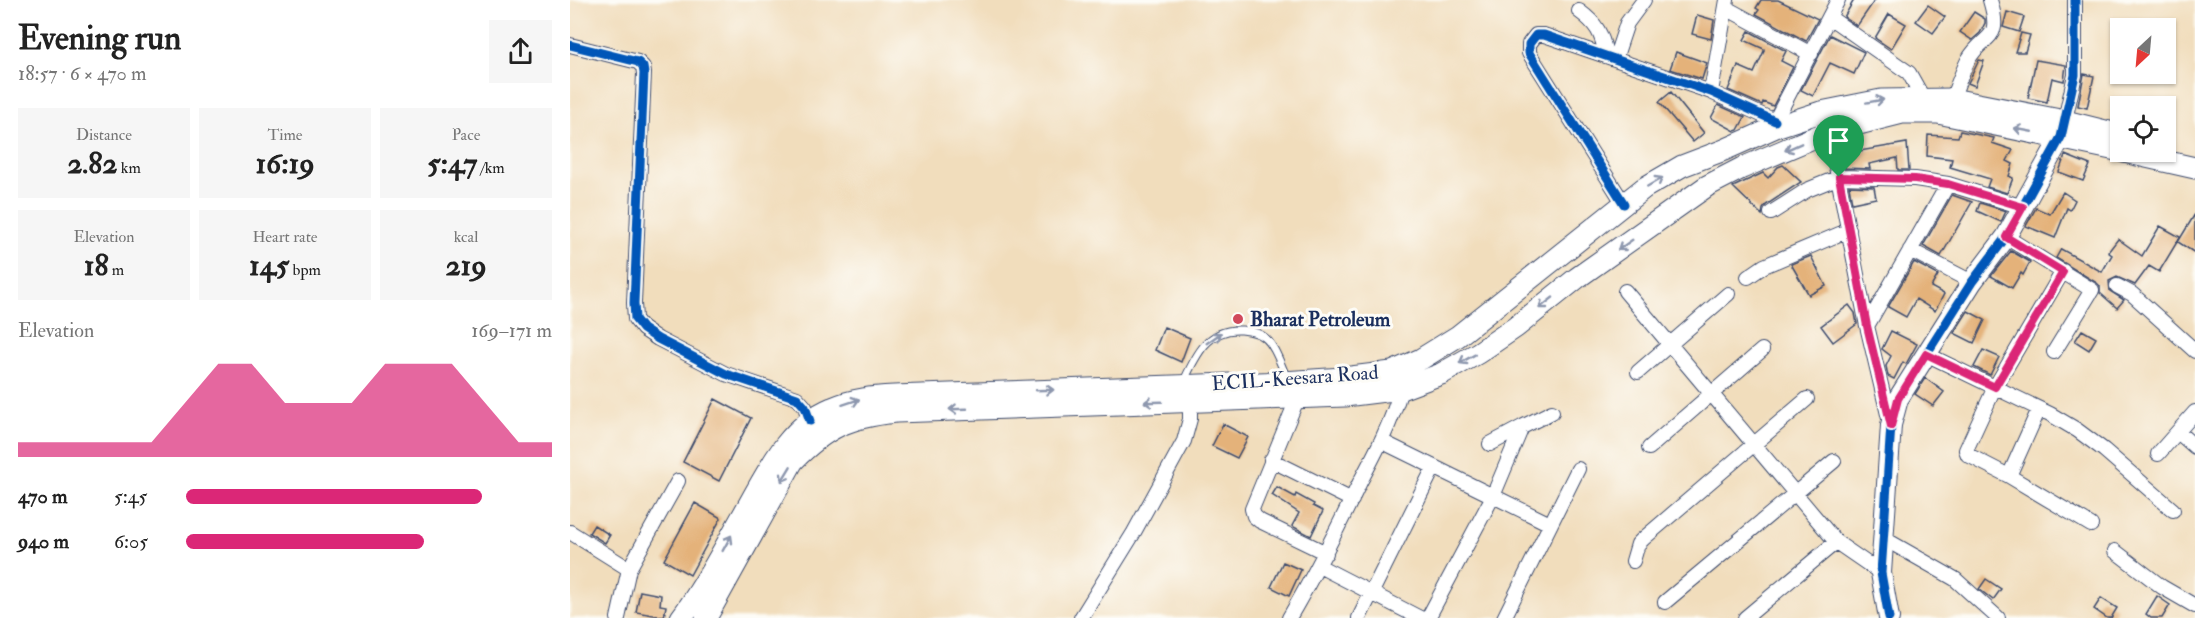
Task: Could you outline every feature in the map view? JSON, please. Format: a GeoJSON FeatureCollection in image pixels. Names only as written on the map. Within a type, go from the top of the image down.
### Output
{"type":"FeatureCollection","features":[{"type":"Feature","properties":{"kind":"main road","name":"ECIL-Keesara Road"},"geometry":{"type":"LineString","coordinates":[[1293,389],[1343,378],[1392,372],[1421,358],[1458,336],[1644,188],[1682,166],[1777,123],[1881,100],[1952,99],[2063,129],[2110,147]]}},
{"type":"Feature","properties":{"kind":"main road","name":"ECIL-Keesara Road"},"geometry":{"type":"LineString","coordinates":[[681,618],[699,594],[780,450],[810,422],[830,408],[862,398],[1293,389],[1345,396],[1401,389],[1441,374],[1478,353],[1516,327],[1577,278],[1707,186],[1742,168],[1829,131],[1902,113],[1938,113],[2110,134]]}},
{"type":"Feature","properties":{"kind":"main road"},"geometry":{"type":"LineString","coordinates":[[2176,148],[2195,153]]}},
{"type":"Feature","properties":{"kind":"main road","name":"ECIL-Keesara Road"},"geometry":{"type":"LineString","coordinates":[[2169,162],[2195,168]]}},
{"type":"Feature","properties":{"kind":"main road","name":"ECIL-Keesara Road"},"geometry":{"type":"LineString","coordinates":[[706,618],[793,461],[814,440],[839,424],[867,415],[896,412],[1186,393]]}},
{"type":"Feature","properties":{"kind":"street"},"geometry":{"type":"LineString","coordinates":[[1611,57],[1627,23],[1644,0]]}},
{"type":"Feature","properties":{"kind":"street"},"geometry":{"type":"LineString","coordinates":[[1624,204],[1529,53],[1529,44],[1536,35],[1544,34],[1710,92],[1777,123],[1838,0]]}},
{"type":"Feature","properties":{"kind":"street"},"geometry":{"type":"LineString","coordinates":[[1952,99],[1969,59],[1994,31],[1995,17],[1990,0]]}},
{"type":"Feature","properties":{"kind":"street"},"geometry":{"type":"LineString","coordinates":[[1888,618],[1881,573],[1891,426],[1898,399],[1972,282],[2006,237],[2063,129],[2075,75],[2075,0]]}},
{"type":"Feature","properties":{"kind":"street"},"geometry":{"type":"LineString","coordinates":[[1710,92],[1727,4],[1811,54]]}},
{"type":"Feature","properties":{"kind":"street"},"geometry":{"type":"LineString","coordinates":[[1579,11],[1593,20],[1600,30],[1611,57]]}},
{"type":"Feature","properties":{"kind":"street"},"geometry":{"type":"LineString","coordinates":[[1829,17],[1909,73],[1923,98]]}},
{"type":"Feature","properties":{"kind":"street"},"geometry":{"type":"LineString","coordinates":[[570,45],[638,62],[643,67],[635,320],[651,334],[726,374],[797,398],[805,407],[810,422]]}},
{"type":"Feature","properties":{"kind":"street"},"geometry":{"type":"LineString","coordinates":[[1829,131],[1867,326],[1891,426]]}},
{"type":"Feature","properties":{"kind":"street"},"geometry":{"type":"LineString","coordinates":[[1771,213],[1807,190],[1839,177],[1915,179],[1948,184],[2023,207]]}},
{"type":"Feature","properties":{"kind":"street"},"geometry":{"type":"LineString","coordinates":[[1867,326],[1948,184]]}},
{"type":"Feature","properties":{"kind":"street"},"geometry":{"type":"LineString","coordinates":[[1748,277],[1764,266],[1849,230]]}},
{"type":"Feature","properties":{"kind":"street"},"geometry":{"type":"LineString","coordinates":[[2006,237],[2092,290],[2054,352]]}},
{"type":"Feature","properties":{"kind":"street"},"geometry":{"type":"LineString","coordinates":[[1910,250],[1972,282]]}},
{"type":"Feature","properties":{"kind":"street"},"geometry":{"type":"LineString","coordinates":[[2063,272],[1995,387],[1966,450],[1968,455],[2009,476],[2091,525]]}},
{"type":"Feature","properties":{"kind":"street"},"geometry":{"type":"LineString","coordinates":[[2117,286],[2132,294],[2195,351]]}},
{"type":"Feature","properties":{"kind":"street"},"geometry":{"type":"LineString","coordinates":[[1625,291],[1836,542],[1881,573]]}},
{"type":"Feature","properties":{"kind":"street"},"geometry":{"type":"LineString","coordinates":[[1638,372],[1728,294]]}},
{"type":"Feature","properties":{"kind":"street"},"geometry":{"type":"LineString","coordinates":[[1649,448],[1762,350]]}},
{"type":"Feature","properties":{"kind":"street"},"geometry":{"type":"LineString","coordinates":[[1926,354],[2039,409],[2086,436],[2173,510]]}},
{"type":"Feature","properties":{"kind":"street"},"geometry":{"type":"LineString","coordinates":[[1293,389],[1271,460],[1252,506],[1254,516],[1371,593],[1420,618]]}},
{"type":"Feature","properties":{"kind":"street"},"geometry":{"type":"LineString","coordinates":[[1289,618],[1322,560],[1381,441],[1395,411],[1401,389]]}},
{"type":"Feature","properties":{"kind":"street"},"geometry":{"type":"LineString","coordinates":[[1081,618],[1133,534],[1184,441],[1188,430],[1186,393]]}},
{"type":"Feature","properties":{"kind":"street"},"geometry":{"type":"LineString","coordinates":[[1633,561],[1641,541],[1807,399]]}},
{"type":"Feature","properties":{"kind":"street"},"geometry":{"type":"LineString","coordinates":[[2009,476],[2039,409]]}},
{"type":"Feature","properties":{"kind":"street"},"geometry":{"type":"LineString","coordinates":[[1490,444],[1552,412]]}},
{"type":"Feature","properties":{"kind":"street"},"geometry":{"type":"LineString","coordinates":[[2158,454],[2195,412]]}},
{"type":"Feature","properties":{"kind":"street"},"geometry":{"type":"LineString","coordinates":[[1428,618],[1493,496],[1522,427]]}},
{"type":"Feature","properties":{"kind":"street"},"geometry":{"type":"LineString","coordinates":[[2178,432],[2195,447]]}},
{"type":"Feature","properties":{"kind":"street"},"geometry":{"type":"LineString","coordinates":[[1381,441],[1550,524]]}},
{"type":"Feature","properties":{"kind":"street"},"geometry":{"type":"LineString","coordinates":[[1271,460],[1352,500]]}},
{"type":"Feature","properties":{"kind":"street"},"geometry":{"type":"LineString","coordinates":[[1665,602],[1834,461]]}},
{"type":"Feature","properties":{"kind":"street"},"geometry":{"type":"LineString","coordinates":[[1359,618],[1434,467]]}},
{"type":"Feature","properties":{"kind":"street"},"geometry":{"type":"LineString","coordinates":[[1504,618],[1578,469]]}},
{"type":"Feature","properties":{"kind":"street"},"geometry":{"type":"LineString","coordinates":[[618,618],[629,569],[678,481]]}},
{"type":"Feature","properties":{"kind":"street"},"geometry":{"type":"LineString","coordinates":[[570,532],[629,569]]}},
{"type":"Feature","properties":{"kind":"street"},"geometry":{"type":"LineString","coordinates":[[1883,538],[1955,579],[1998,618]]}},
{"type":"Feature","properties":{"kind":"street"},"geometry":{"type":"LineString","coordinates":[[1745,618],[1836,542]]}},
{"type":"Feature","properties":{"kind":"street"},"geometry":{"type":"LineString","coordinates":[[2115,551],[2162,587],[2195,606]]}},
{"type":"Feature","properties":{"kind":"lane"},"geometry":{"type":"LineString","coordinates":[[1186,393],[1200,351],[1208,340],[1220,332],[1233,330],[1253,332],[1264,337],[1270,344],[1293,389]]}},
{"type":"Feature","properties":{"kind":"building"},"geometry":{"type":"Polygon","coordinates":[[[1761,0],[1778,0],[1818,19],[1806,41],[1756,14],[1759,10],[1756,8],[1761,0]]]}},
{"type":"Feature","properties":{"kind":"building"},"geometry":{"type":"Polygon","coordinates":[[[1854,0],[1875,0],[1857,26],[1844,17],[1854,0]]]}},
{"type":"Feature","properties":{"kind":"building"},"geometry":{"type":"Polygon","coordinates":[[[1928,5],[1945,17],[1933,33],[1916,21],[1928,5]]]}},
{"type":"Feature","properties":{"kind":"building"},"geometry":{"type":"Polygon","coordinates":[[[1974,12],[1985,19],[1985,23],[1980,33],[1972,40],[1960,32],[1974,12]]]}},
{"type":"Feature","properties":{"kind":"building"},"geometry":{"type":"Polygon","coordinates":[[[2007,12],[2024,17],[2019,32],[2003,27],[2007,12]]]}},
{"type":"Feature","properties":{"kind":"building"},"geometry":{"type":"Polygon","coordinates":[[[1889,14],[1906,24],[1891,49],[1875,38],[1889,14]]]}},
{"type":"Feature","properties":{"kind":"building"},"geometry":{"type":"Polygon","coordinates":[[[1697,15],[1714,20],[1711,39],[1692,34],[1697,15]]]}},
{"type":"Feature","properties":{"kind":"building"},"geometry":{"type":"Polygon","coordinates":[[[1749,31],[1786,51],[1781,61],[1793,67],[1773,106],[1763,102],[1762,105],[1728,90],[1738,66],[1754,73],[1764,51],[1744,40],[1749,31]]]}},
{"type":"Feature","properties":{"kind":"building"},"geometry":{"type":"Polygon","coordinates":[[[2021,33],[2030,35],[2025,52],[2015,52],[2021,33]]]}},
{"type":"Feature","properties":{"kind":"building"},"geometry":{"type":"Polygon","coordinates":[[[1830,35],[1864,52],[1854,74],[1830,63],[1813,96],[1801,90],[1830,35]]]}},
{"type":"Feature","properties":{"kind":"building"},"geometry":{"type":"Polygon","coordinates":[[[1676,52],[1707,63],[1702,79],[1670,69],[1676,52]]]}},
{"type":"Feature","properties":{"kind":"building"},"geometry":{"type":"Polygon","coordinates":[[[1979,60],[1984,61],[1975,86],[1968,83],[1979,60]]]}},
{"type":"Feature","properties":{"kind":"building"},"geometry":{"type":"Polygon","coordinates":[[[2036,60],[2066,65],[2064,81],[2052,78],[2047,102],[2028,98],[2036,60]]]}},
{"type":"Feature","properties":{"kind":"building"},"geometry":{"type":"Polygon","coordinates":[[[2084,74],[2094,76],[2087,108],[2078,106],[2084,74]]]}},
{"type":"Feature","properties":{"kind":"building"},"geometry":{"type":"Polygon","coordinates":[[[1671,92],[1704,133],[1693,142],[1659,102],[1671,92]]]}},
{"type":"Feature","properties":{"kind":"building"},"geometry":{"type":"Polygon","coordinates":[[[1718,105],[1745,117],[1738,130],[1735,131],[1711,118],[1718,105]]]}},
{"type":"Feature","properties":{"kind":"building"},"geometry":{"type":"Polygon","coordinates":[[[1960,131],[1994,138],[1992,143],[2013,150],[2007,161],[2013,164],[2009,176],[2013,178],[2007,193],[1987,187],[1990,179],[1950,167],[1952,159],[1927,156],[1928,135],[1958,137],[1960,131]]]}},
{"type":"Feature","properties":{"kind":"building"},"geometry":{"type":"Polygon","coordinates":[[[1907,143],[1909,170],[1898,170],[1897,158],[1869,164],[1870,169],[1845,168],[1842,149],[1859,145],[1860,151],[1907,143]]]}},
{"type":"Feature","properties":{"kind":"building"},"geometry":{"type":"Polygon","coordinates":[[[2065,155],[2090,165],[2083,181],[2059,172],[2065,155]]]}},
{"type":"Feature","properties":{"kind":"building"},"geometry":{"type":"Polygon","coordinates":[[[1783,165],[1801,182],[1766,205],[1762,215],[1733,187],[1763,173],[1768,178],[1783,165]]]}},
{"type":"Feature","properties":{"kind":"building"},"geometry":{"type":"Polygon","coordinates":[[[1849,186],[1874,187],[1876,198],[1852,203],[1849,186]]]}},
{"type":"Feature","properties":{"kind":"building"},"geometry":{"type":"Polygon","coordinates":[[[2063,192],[2075,200],[2070,210],[2067,208],[2055,238],[2026,226],[2036,208],[2050,214],[2063,192]]]}},
{"type":"Feature","properties":{"kind":"building"},"geometry":{"type":"Polygon","coordinates":[[[1952,195],[1972,202],[1941,256],[1923,246],[1952,195]]]}},
{"type":"Feature","properties":{"kind":"building"},"geometry":{"type":"Polygon","coordinates":[[[1980,203],[2006,211],[2001,222],[1977,211],[1980,203]]]}},
{"type":"Feature","properties":{"kind":"building"},"geometry":{"type":"Polygon","coordinates":[[[2195,214],[2195,253],[2178,242],[2195,214]]]}},
{"type":"Feature","properties":{"kind":"building"},"geometry":{"type":"Polygon","coordinates":[[[2160,226],[2180,237],[2159,272],[2149,266],[2135,285],[2117,277],[2109,281],[2110,291],[2124,300],[2117,308],[2100,293],[2100,286],[2097,283],[2056,258],[2061,249],[2102,272],[2112,255],[2108,252],[2118,239],[2142,256],[2160,226]]]}},
{"type":"Feature","properties":{"kind":"building"},"geometry":{"type":"Polygon","coordinates":[[[2011,251],[2030,262],[2012,288],[1991,276],[2011,251]]]}},
{"type":"Feature","properties":{"kind":"building"},"geometry":{"type":"Polygon","coordinates":[[[1811,256],[1826,286],[1809,295],[1791,264],[1811,256]]]}},
{"type":"Feature","properties":{"kind":"building"},"geometry":{"type":"Polygon","coordinates":[[[1914,262],[1938,275],[1931,287],[1944,294],[1935,311],[1916,299],[1906,317],[1888,307],[1914,262]]]}},
{"type":"Feature","properties":{"kind":"building"},"geometry":{"type":"Polygon","coordinates":[[[1849,305],[1855,313],[1857,324],[1833,342],[1821,326],[1849,305]]]}},
{"type":"Feature","properties":{"kind":"building"},"geometry":{"type":"Polygon","coordinates":[[[1968,311],[1985,320],[1974,343],[1954,333],[1968,311]]]}},
{"type":"Feature","properties":{"kind":"building"},"geometry":{"type":"Polygon","coordinates":[[[1164,327],[1190,338],[1181,362],[1155,350],[1164,327]]]}},
{"type":"Feature","properties":{"kind":"building"},"geometry":{"type":"Polygon","coordinates":[[[2082,330],[2096,338],[2089,350],[2075,341],[2082,330]]]}},
{"type":"Feature","properties":{"kind":"building"},"geometry":{"type":"Polygon","coordinates":[[[1891,331],[1917,344],[1906,364],[1903,362],[1894,379],[1888,376],[1886,366],[1891,356],[1882,349],[1891,331]]]}},
{"type":"Feature","properties":{"kind":"building"},"geometry":{"type":"Polygon","coordinates":[[[1983,350],[1999,357],[1990,375],[1974,367],[1983,350]]]}},
{"type":"Feature","properties":{"kind":"building"},"geometry":{"type":"Polygon","coordinates":[[[1925,378],[1944,392],[1933,406],[1915,394],[1925,378]]]}},
{"type":"Feature","properties":{"kind":"building"},"geometry":{"type":"Polygon","coordinates":[[[715,399],[751,418],[719,481],[683,462],[715,399]]]}},
{"type":"Feature","properties":{"kind":"building"},"geometry":{"type":"Polygon","coordinates":[[[1223,424],[1248,437],[1237,458],[1212,446],[1223,424]]]}},
{"type":"Feature","properties":{"kind":"building"},"geometry":{"type":"Polygon","coordinates":[[[1277,487],[1295,497],[1296,494],[1323,511],[1311,536],[1292,526],[1299,513],[1272,495],[1277,487]]]}},
{"type":"Feature","properties":{"kind":"building"},"geometry":{"type":"Polygon","coordinates":[[[695,503],[721,518],[690,575],[664,560],[695,503]]]}},
{"type":"Feature","properties":{"kind":"building"},"geometry":{"type":"Polygon","coordinates":[[[594,525],[610,535],[605,543],[589,533],[594,525]]]}},
{"type":"Feature","properties":{"kind":"building"},"geometry":{"type":"Polygon","coordinates":[[[1283,562],[1301,570],[1289,596],[1271,587],[1283,562]]]}},
{"type":"Feature","properties":{"kind":"building"},"geometry":{"type":"Polygon","coordinates":[[[1986,579],[2001,589],[1993,600],[1979,589],[1986,579]]]}},
{"type":"Feature","properties":{"kind":"building"},"geometry":{"type":"Polygon","coordinates":[[[640,591],[661,595],[660,605],[666,606],[664,617],[636,612],[640,591]]]}},
{"type":"Feature","properties":{"kind":"building"},"geometry":{"type":"Polygon","coordinates":[[[2157,596],[2170,605],[2162,618],[2151,618],[2146,614],[2157,596]]]}},
{"type":"Feature","properties":{"kind":"building"},"geometry":{"type":"Polygon","coordinates":[[[2101,598],[2117,608],[2111,618],[2107,618],[2094,609],[2101,598]]]}},
{"type":"Feature","properties":{"kind":"cycle path"},"geometry":{"type":"LineString","coordinates":[[1889,618],[1881,573],[1891,425],[1898,399],[1972,282],[2006,237],[2061,137],[2075,75],[2075,0]]}},
{"type":"Feature","properties":{"kind":"cycle path"},"geometry":{"type":"LineString","coordinates":[[1624,204],[1529,53],[1529,44],[1536,35],[1544,35],[1711,92],[1775,121]]}},
{"type":"Feature","properties":{"kind":"cycle path"},"geometry":{"type":"LineString","coordinates":[[570,45],[638,62],[643,67],[635,319],[643,329],[658,339],[726,374],[797,398],[805,407],[810,421]]}},
{"type":"Feature","properties":{"kind":"place","name":"Bharat Petroleum"},"geometry":{"type":"Point","coordinates":[1238,319]}},
{"type":"Feature","properties":{"kind":"route"},"geometry":{"type":"LineString","coordinates":[[1839,177],[1915,179],[1948,184],[2023,207],[2006,237],[2063,272],[1995,387],[1926,354],[1898,399],[1891,426],[1867,326],[1839,177]]}}]}
